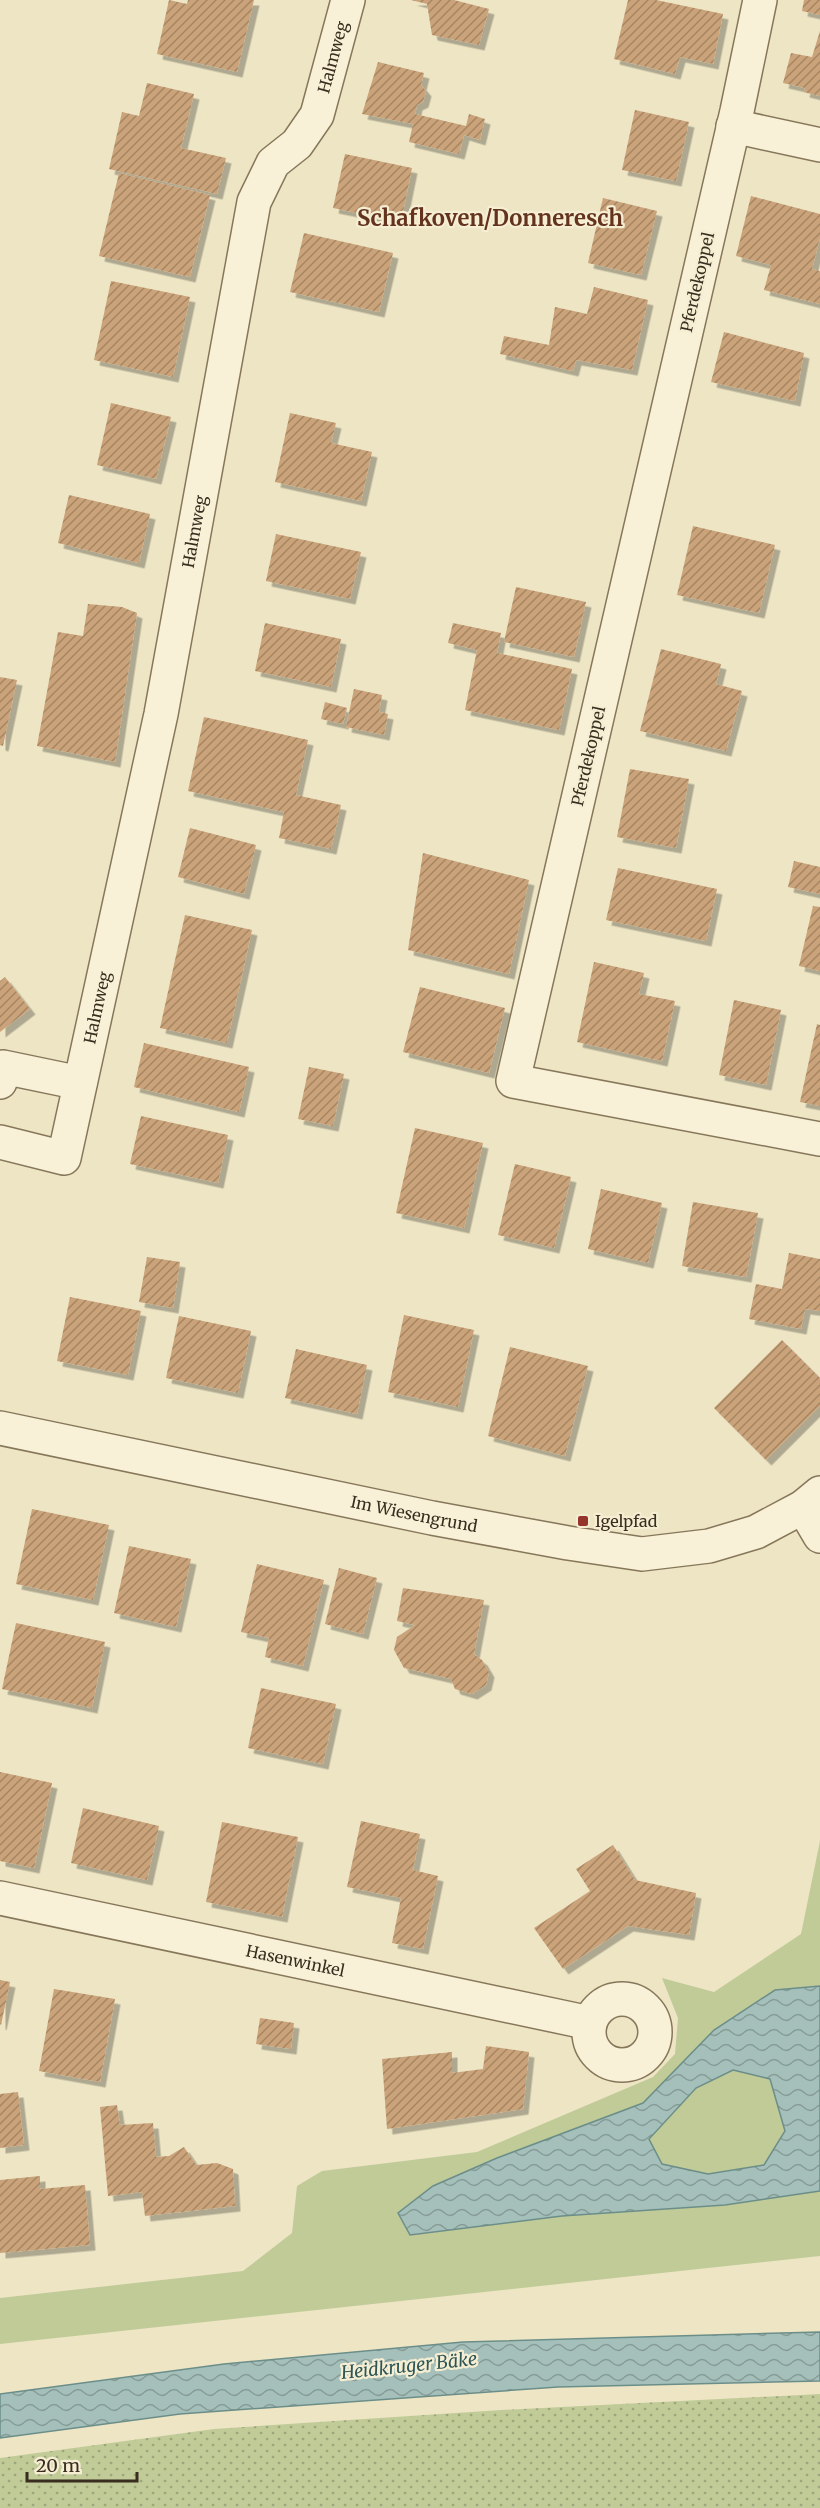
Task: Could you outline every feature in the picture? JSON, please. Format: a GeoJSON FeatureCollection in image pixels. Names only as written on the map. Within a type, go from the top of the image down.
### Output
{"type":"FeatureCollection","features":[{"type":"Feature","properties":{"kind":"street","name":"Halmweg"},"geometry":{"type":"LineString","coordinates":[[0,1142],[64,1158],[161,714],[254,202],[273,163],[297,144],[317,115],[348,0]]}},
{"type":"Feature","properties":{"kind":"street","name":"Pferdekoppel"},"geometry":{"type":"LineString","coordinates":[[760,0],[513,1081],[820,1140]]}},
{"type":"Feature","properties":{"kind":"street"},"geometry":{"type":"LineString","coordinates":[[733,126],[820,145]]}},
{"type":"Feature","properties":{"kind":"street"},"geometry":{"type":"LineString","coordinates":[[0,1082],[3,1067],[80,1083]]}},
{"type":"Feature","properties":{"kind":"street","name":"Im Wiesengrund"},"geometry":{"type":"LineString","coordinates":[[2,1439],[568,1543],[642,1554],[719,1543],[756,1532],[811,1500]]}},
{"type":"Feature","properties":{"kind":"street"},"geometry":{"type":"LineString","coordinates":[[811,1500],[820,1536]]}},
{"type":"Feature","properties":{"kind":"street","name":"Hasenwinkel"},"geometry":{"type":"LineString","coordinates":[[0,1898],[590,2023]]}},
{"type":"Feature","properties":{"kind":"green space"},"geometry":{"type":"Polygon","coordinates":[[[820,1841],[820,2256],[0,2344],[0,2298],[243,2271],[292,2233],[297,2186],[322,2171],[477,2152],[653,2077],[675,2054],[678,2018],[662,1978],[714,1992],[801,1934],[820,1841]]]}},
{"type":"Feature","properties":{"kind":"green space"},"geometry":{"type":"Polygon","coordinates":[[[820,2394],[820,2508],[0,2508],[0,2458],[214,2429],[502,2410],[820,2394]]]}},
{"type":"Feature","properties":{"kind":"water"},"geometry":{"type":"Polygon","coordinates":[[[820,1986],[820,2191],[725,2205],[562,2216],[410,2235],[398,2213],[433,2186],[497,2158],[643,2103],[714,2030],[775,1990],[820,1986]],[[733,2070],[696,2088],[649,2139],[662,2164],[708,2174],[764,2165],[785,2131],[770,2079],[733,2070]]]}},
{"type":"Feature","properties":{"kind":"water","name":"Heidkruger Bäke"},"geometry":{"type":"Polygon","coordinates":[[[820,2332],[820,2381],[558,2387],[180,2414],[0,2438],[0,2394],[224,2364],[463,2342],[820,2332]]]}},
{"type":"Feature","properties":{"kind":"building"},"geometry":{"type":"Polygon","coordinates":[[[169,0],[187,4],[188,0],[254,0],[237,72],[157,54],[169,0]]]}},
{"type":"Feature","properties":{"kind":"building"},"geometry":{"type":"Polygon","coordinates":[[[411,0],[454,0],[489,9],[479,45],[432,35],[427,4],[411,0]]]}},
{"type":"Feature","properties":{"kind":"building"},"geometry":{"type":"Polygon","coordinates":[[[628,0],[656,0],[723,14],[713,64],[680,57],[675,74],[614,59],[628,0]]]}},
{"type":"Feature","properties":{"kind":"building"},"geometry":{"type":"Polygon","coordinates":[[[804,0],[820,0],[820,15],[802,11],[804,0]]]}},
{"type":"Feature","properties":{"kind":"building"},"geometry":{"type":"Polygon","coordinates":[[[820,31],[820,96],[804,92],[805,88],[783,83],[791,53],[812,57],[820,31]]]}},
{"type":"Feature","properties":{"kind":"building"},"geometry":{"type":"Polygon","coordinates":[[[378,62],[424,73],[421,85],[426,91],[423,102],[417,105],[415,114],[466,126],[469,114],[485,119],[480,140],[464,135],[459,154],[409,142],[413,124],[362,114],[378,62]]]}},
{"type":"Feature","properties":{"kind":"building"},"geometry":{"type":"Polygon","coordinates":[[[147,83],[194,94],[181,148],[226,158],[217,194],[109,169],[122,112],[139,116],[147,83]]]}},
{"type":"Feature","properties":{"kind":"building"},"geometry":{"type":"Polygon","coordinates":[[[635,110],[689,122],[676,181],[622,170],[635,110]]]}},
{"type":"Feature","properties":{"kind":"building"},"geometry":{"type":"Polygon","coordinates":[[[345,154],[412,168],[401,222],[333,208],[345,154]]]}},
{"type":"Feature","properties":{"kind":"building"},"geometry":{"type":"Polygon","coordinates":[[[119,173],[210,195],[190,277],[99,256],[119,173]]]}},
{"type":"Feature","properties":{"kind":"building"},"geometry":{"type":"Polygon","coordinates":[[[751,196],[820,214],[820,238],[812,269],[820,271],[820,304],[764,290],[771,265],[736,256],[751,196]]]}},
{"type":"Feature","properties":{"kind":"building"},"geometry":{"type":"Polygon","coordinates":[[[603,198],[657,211],[641,275],[588,263],[603,198]]]}},
{"type":"Feature","properties":{"kind":"building"},"geometry":{"type":"Polygon","coordinates":[[[304,233],[393,253],[379,312],[290,292],[304,233]]]}},
{"type":"Feature","properties":{"kind":"building"},"geometry":{"type":"Polygon","coordinates":[[[111,281],[190,297],[173,377],[94,360],[111,281]]]}},
{"type":"Feature","properties":{"kind":"building"},"geometry":{"type":"Polygon","coordinates":[[[594,287],[648,300],[632,370],[576,360],[573,371],[500,354],[504,336],[549,345],[555,307],[587,314],[594,287]]]}},
{"type":"Feature","properties":{"kind":"building"},"geometry":{"type":"Polygon","coordinates":[[[724,332],[804,353],[795,401],[711,382],[724,332]]]}},
{"type":"Feature","properties":{"kind":"building"},"geometry":{"type":"Polygon","coordinates":[[[111,403],[171,417],[156,479],[97,465],[111,403]]]}},
{"type":"Feature","properties":{"kind":"building"},"geometry":{"type":"Polygon","coordinates":[[[290,413],[336,423],[331,443],[372,452],[361,501],[275,482],[290,413]]]}},
{"type":"Feature","properties":{"kind":"building"},"geometry":{"type":"Polygon","coordinates":[[[69,495],[150,514],[139,563],[58,543],[69,495]]]}},
{"type":"Feature","properties":{"kind":"building"},"geometry":{"type":"Polygon","coordinates":[[[693,526],[775,545],[759,613],[677,595],[693,526]]]}},
{"type":"Feature","properties":{"kind":"building"},"geometry":{"type":"Polygon","coordinates":[[[276,534],[361,552],[350,599],[266,581],[276,534]]]}},
{"type":"Feature","properties":{"kind":"building"},"geometry":{"type":"Polygon","coordinates":[[[516,587],[586,602],[574,657],[504,642],[516,587]]]}},
{"type":"Feature","properties":{"kind":"building"},"geometry":{"type":"Polygon","coordinates":[[[88,604],[122,607],[137,613],[115,762],[37,746],[58,632],[83,636],[88,604]]]}},
{"type":"Feature","properties":{"kind":"building"},"geometry":{"type":"Polygon","coordinates":[[[265,623],[341,639],[331,687],[255,671],[265,623]]]}},
{"type":"Feature","properties":{"kind":"building"},"geometry":{"type":"Polygon","coordinates":[[[453,623],[501,633],[497,653],[572,669],[559,730],[465,710],[477,650],[448,643],[453,623]]]}},
{"type":"Feature","properties":{"kind":"building"},"geometry":{"type":"Polygon","coordinates":[[[661,649],[721,664],[716,684],[742,691],[726,751],[640,731],[661,649]]]}},
{"type":"Feature","properties":{"kind":"building"},"geometry":{"type":"Polygon","coordinates":[[[0,677],[17,680],[3,746],[0,745],[0,677]]]}},
{"type":"Feature","properties":{"kind":"building"},"geometry":{"type":"Polygon","coordinates":[[[354,689],[382,695],[379,712],[388,714],[384,735],[346,727],[354,689]]]}},
{"type":"Feature","properties":{"kind":"building"},"geometry":{"type":"Polygon","coordinates":[[[325,702],[347,708],[343,724],[321,719],[325,702]]]}},
{"type":"Feature","properties":{"kind":"building"},"geometry":{"type":"Polygon","coordinates":[[[204,717],[308,740],[296,795],[341,805],[331,849],[279,838],[284,812],[188,791],[204,717]]]}},
{"type":"Feature","properties":{"kind":"building"},"geometry":{"type":"Polygon","coordinates":[[[630,769],[689,779],[676,848],[617,837],[630,769]]]}},
{"type":"Feature","properties":{"kind":"building"},"geometry":{"type":"Polygon","coordinates":[[[190,828],[256,845],[244,894],[178,877],[190,828]]]}},
{"type":"Feature","properties":{"kind":"building"},"geometry":{"type":"Polygon","coordinates":[[[423,853],[529,880],[509,974],[408,950],[423,853]]]}},
{"type":"Feature","properties":{"kind":"building"},"geometry":{"type":"Polygon","coordinates":[[[794,861],[820,867],[820,894],[788,887],[794,861]]]}},
{"type":"Feature","properties":{"kind":"building"},"geometry":{"type":"Polygon","coordinates":[[[618,868],[717,889],[706,941],[606,920],[618,868]]]}},
{"type":"Feature","properties":{"kind":"building"},"geometry":{"type":"Polygon","coordinates":[[[813,906],[820,907],[820,971],[799,966],[813,906]]]}},
{"type":"Feature","properties":{"kind":"building"},"geometry":{"type":"Polygon","coordinates":[[[185,915],[252,930],[227,1043],[160,1028],[185,915]]]}},
{"type":"Feature","properties":{"kind":"building"},"geometry":{"type":"Polygon","coordinates":[[[594,962],[644,973],[639,994],[675,1001],[662,1061],[577,1042],[594,962]]]}},
{"type":"Feature","properties":{"kind":"building"},"geometry":{"type":"Polygon","coordinates":[[[5,977],[30,1009],[0,1032],[0,981],[5,977]]]}},
{"type":"Feature","properties":{"kind":"building"},"geometry":{"type":"Polygon","coordinates":[[[420,987],[505,1008],[489,1073],[403,1052],[420,987]]]}},
{"type":"Feature","properties":{"kind":"building"},"geometry":{"type":"Polygon","coordinates":[[[734,1000],[781,1010],[766,1085],[719,1075],[734,1000]]]}},
{"type":"Feature","properties":{"kind":"building"},"geometry":{"type":"Polygon","coordinates":[[[817,1024],[820,1025],[820,1106],[800,1102],[817,1024]]]}},
{"type":"Feature","properties":{"kind":"building"},"geometry":{"type":"Polygon","coordinates":[[[144,1043],[249,1067],[239,1112],[134,1087],[144,1043]]]}},
{"type":"Feature","properties":{"kind":"building"},"geometry":{"type":"Polygon","coordinates":[[[309,1067],[344,1074],[333,1126],[298,1119],[309,1067]]]}},
{"type":"Feature","properties":{"kind":"building"},"geometry":{"type":"Polygon","coordinates":[[[141,1116],[228,1135],[218,1183],[130,1164],[141,1116]]]}},
{"type":"Feature","properties":{"kind":"building"},"geometry":{"type":"Polygon","coordinates":[[[415,1128],[483,1143],[464,1228],[396,1213],[415,1128]]]}},
{"type":"Feature","properties":{"kind":"building"},"geometry":{"type":"Polygon","coordinates":[[[515,1164],[571,1177],[554,1248],[498,1235],[515,1164]]]}},
{"type":"Feature","properties":{"kind":"building"},"geometry":{"type":"Polygon","coordinates":[[[601,1189],[662,1203],[648,1263],[588,1249],[601,1189]]]}},
{"type":"Feature","properties":{"kind":"building"},"geometry":{"type":"Polygon","coordinates":[[[693,1202],[758,1213],[746,1277],[682,1266],[693,1202]]]}},
{"type":"Feature","properties":{"kind":"building"},"geometry":{"type":"Polygon","coordinates":[[[789,1253],[820,1259],[820,1311],[805,1309],[801,1329],[749,1319],[756,1284],[782,1289],[789,1253]]]}},
{"type":"Feature","properties":{"kind":"building"},"geometry":{"type":"Polygon","coordinates":[[[147,1257],[180,1262],[173,1308],[139,1302],[147,1257]]]}},
{"type":"Feature","properties":{"kind":"building"},"geometry":{"type":"Polygon","coordinates":[[[70,1297],[141,1311],[128,1375],[57,1361],[70,1297]]]}},
{"type":"Feature","properties":{"kind":"building"},"geometry":{"type":"Polygon","coordinates":[[[404,1315],[474,1330],[458,1407],[388,1392],[404,1315]]]}},
{"type":"Feature","properties":{"kind":"building"},"geometry":{"type":"Polygon","coordinates":[[[179,1316],[251,1331],[238,1393],[166,1378],[179,1316]]]}},
{"type":"Feature","properties":{"kind":"building"},"geometry":{"type":"Polygon","coordinates":[[[782,1340],[820,1378],[820,1406],[766,1460],[714,1408],[782,1340]]]}},
{"type":"Feature","properties":{"kind":"building"},"geometry":{"type":"Polygon","coordinates":[[[510,1347],[588,1366],[565,1456],[488,1436],[510,1347]]]}},
{"type":"Feature","properties":{"kind":"building"},"geometry":{"type":"Polygon","coordinates":[[[296,1349],[367,1365],[357,1414],[285,1398],[296,1349]]]}},
{"type":"Feature","properties":{"kind":"building"},"geometry":{"type":"Polygon","coordinates":[[[32,1509],[109,1525],[93,1600],[16,1584],[32,1509]]]}},
{"type":"Feature","properties":{"kind":"building"},"geometry":{"type":"Polygon","coordinates":[[[129,1546],[191,1559],[176,1627],[114,1613],[129,1546]]]}},
{"type":"Feature","properties":{"kind":"building"},"geometry":{"type":"Polygon","coordinates":[[[257,1564],[324,1580],[303,1666],[265,1657],[269,1638],[241,1632],[257,1564]]]}},
{"type":"Feature","properties":{"kind":"building"},"geometry":{"type":"Polygon","coordinates":[[[339,1568],[377,1578],[363,1634],[325,1624],[339,1568]]]}},
{"type":"Feature","properties":{"kind":"building"},"geometry":{"type":"Polygon","coordinates":[[[403,1588],[484,1600],[474,1654],[482,1660],[489,1672],[486,1685],[472,1694],[455,1689],[451,1679],[404,1668],[394,1650],[397,1637],[415,1625],[397,1621],[403,1588]]]}},
{"type":"Feature","properties":{"kind":"building"},"geometry":{"type":"Polygon","coordinates":[[[16,1623],[105,1642],[92,1708],[2,1689],[16,1623]]]}},
{"type":"Feature","properties":{"kind":"building"},"geometry":{"type":"Polygon","coordinates":[[[261,1688],[336,1704],[323,1764],[248,1748],[261,1688]]]}},
{"type":"Feature","properties":{"kind":"building"},"geometry":{"type":"Polygon","coordinates":[[[0,1772],[52,1783],[34,1868],[0,1861],[0,1772]]]}},
{"type":"Feature","properties":{"kind":"building"},"geometry":{"type":"Polygon","coordinates":[[[83,1808],[159,1826],[147,1880],[71,1863],[83,1808]]]}},
{"type":"Feature","properties":{"kind":"building"},"geometry":{"type":"Polygon","coordinates":[[[361,1821],[420,1834],[413,1870],[438,1876],[423,1949],[392,1943],[401,1898],[347,1887],[361,1821]]]}},
{"type":"Feature","properties":{"kind":"building"},"geometry":{"type":"Polygon","coordinates":[[[222,1822],[298,1837],[282,1917],[206,1902],[222,1822]]]}},
{"type":"Feature","properties":{"kind":"building"},"geometry":{"type":"Polygon","coordinates":[[[613,1845],[635,1880],[696,1893],[689,1935],[628,1926],[563,1969],[534,1928],[590,1891],[576,1869],[613,1845]]]}},
{"type":"Feature","properties":{"kind":"building"},"geometry":{"type":"Polygon","coordinates":[[[0,1980],[10,1982],[1,2025],[0,2024],[0,1980]]]}},
{"type":"Feature","properties":{"kind":"building"},"geometry":{"type":"Polygon","coordinates":[[[54,1989],[115,1999],[100,2082],[39,2071],[54,1989]]]}},
{"type":"Feature","properties":{"kind":"building"},"geometry":{"type":"Polygon","coordinates":[[[260,2018],[294,2023],[291,2049],[256,2044],[260,2018]]]}},
{"type":"Feature","properties":{"kind":"building"},"geometry":{"type":"Polygon","coordinates":[[[486,2046],[529,2052],[523,2109],[387,2129],[382,2059],[452,2052],[452,2073],[483,2069],[486,2046]]]}},
{"type":"Feature","properties":{"kind":"building"},"geometry":{"type":"Polygon","coordinates":[[[18,2092],[24,2145],[0,2148],[0,2094],[18,2092]]]}},
{"type":"Feature","properties":{"kind":"building"},"geometry":{"type":"Polygon","coordinates":[[[117,2105],[120,2125],[153,2123],[156,2157],[169,2156],[184,2147],[196,2165],[217,2163],[233,2169],[235,2206],[145,2216],[142,2192],[108,2196],[100,2107],[117,2105]]]}},
{"type":"Feature","properties":{"kind":"building"},"geometry":{"type":"Polygon","coordinates":[[[40,2176],[40,2189],[85,2185],[90,2245],[0,2253],[0,2180],[40,2176]]]}},
{"type":"Feature","properties":{"kind":"place","name":"Igelpfad"},"geometry":{"type":"Point","coordinates":[583,1521]}},
{"type":"Feature","properties":{"kind":"district","name":"Schafkoven/Donneresch"},"geometry":{"type":"Point","coordinates":[490,218]}}]}
